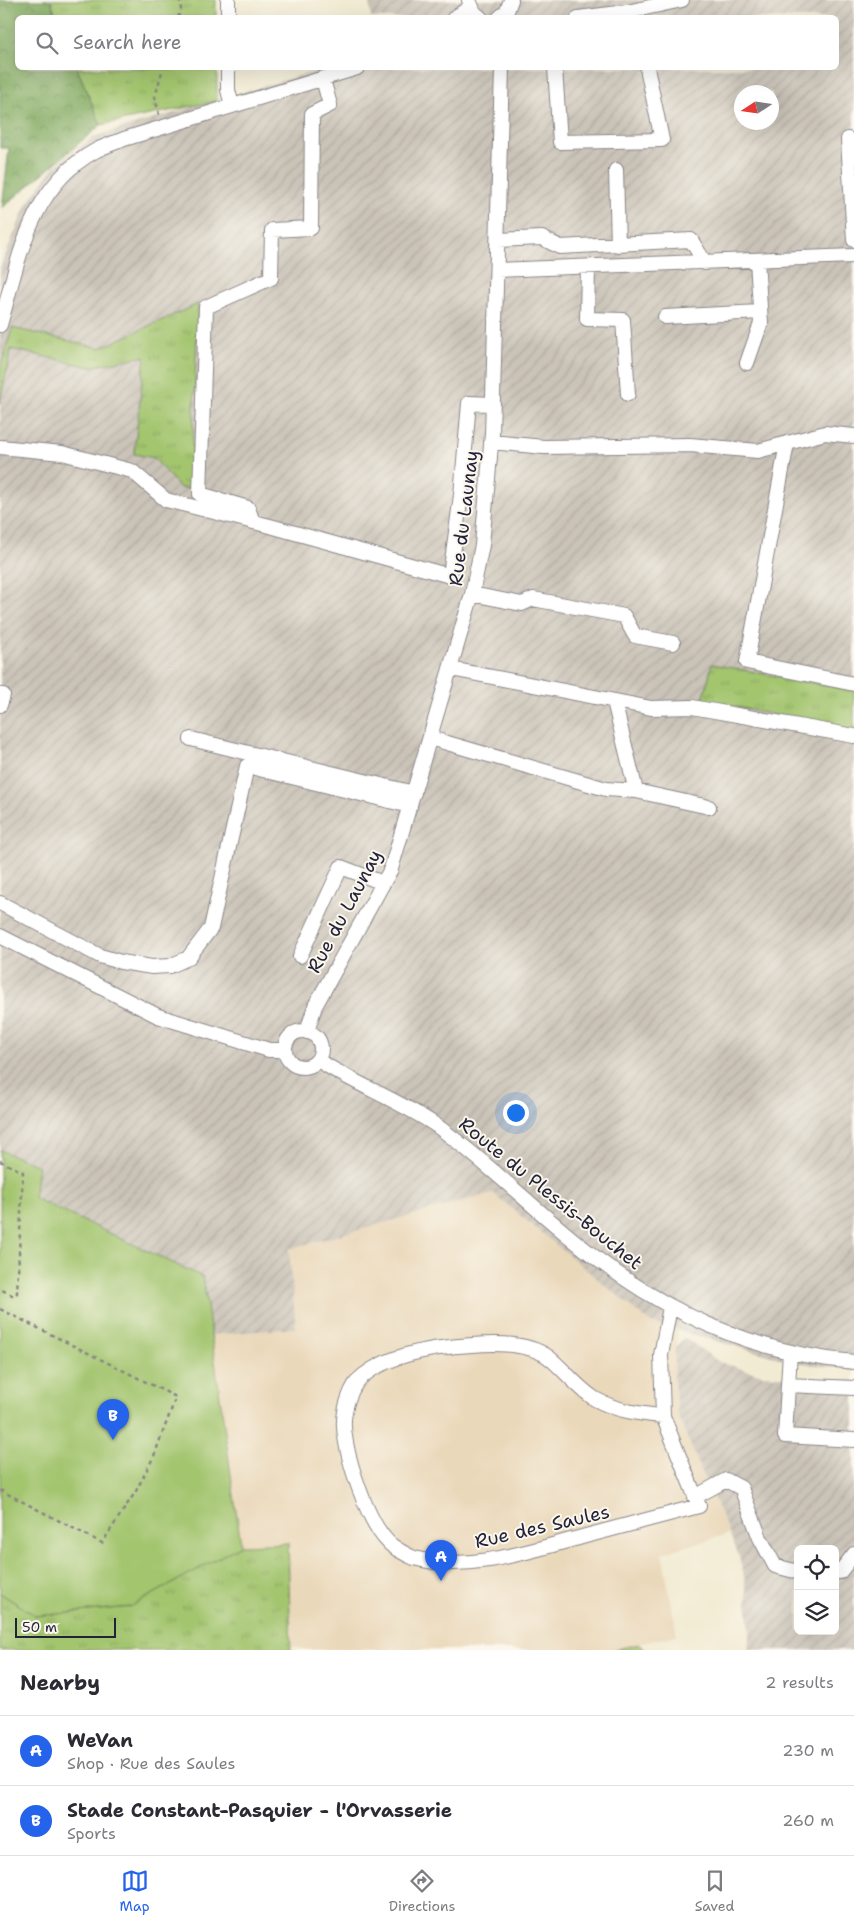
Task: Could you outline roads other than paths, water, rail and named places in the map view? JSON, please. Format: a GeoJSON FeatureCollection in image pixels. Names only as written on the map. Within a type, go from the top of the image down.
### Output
{"type":"FeatureCollection","features":[{"type":"Feature","properties":{"kind":"street"},"geometry":{"type":"LineString","coordinates":[[228,0],[228,15]]}},
{"type":"Feature","properties":{"kind":"street"},"geometry":{"type":"LineString","coordinates":[[602,15],[627,12],[682,0]]}},
{"type":"Feature","properties":{"kind":"street"},"geometry":{"type":"LineString","coordinates":[[457,15],[470,4],[479,15]]}},
{"type":"Feature","properties":{"kind":"street"},"geometry":{"type":"LineString","coordinates":[[228,70],[228,90],[232,106]]}},
{"type":"Feature","properties":{"kind":"street"},"geometry":{"type":"LineString","coordinates":[[0,325],[24,242],[46,194],[75,165],[95,151],[124,139],[351,70]]}},
{"type":"Feature","properties":{"kind":"street","name":"Rue du Launay"},"geometry":{"type":"LineString","coordinates":[[307,1032],[315,1006],[391,869],[451,669],[472,594],[482,545],[493,404],[502,70]]}},
{"type":"Feature","properties":{"kind":"street"},"geometry":{"type":"LineString","coordinates":[[555,70],[560,142],[662,140],[647,70]]}},
{"type":"Feature","properties":{"kind":"street"},"geometry":{"type":"LineString","coordinates":[[253,522],[248,508],[200,494],[206,306],[271,278],[272,230],[311,228],[312,114],[330,105],[323,79]]}},
{"type":"Feature","properties":{"kind":"street"},"geometry":{"type":"LineString","coordinates":[[848,139],[854,240]]}},
{"type":"Feature","properties":{"kind":"street"},"geometry":{"type":"LineString","coordinates":[[616,170],[618,245]]}},
{"type":"Feature","properties":{"kind":"street"},"geometry":{"type":"LineString","coordinates":[[498,240],[542,238],[560,247],[692,240],[704,263]]}},
{"type":"Feature","properties":{"kind":"street"},"geometry":{"type":"LineString","coordinates":[[497,270],[854,256]]}},
{"type":"Feature","properties":{"kind":"street"},"geometry":{"type":"LineString","coordinates":[[748,362],[761,323],[757,260]]}},
{"type":"Feature","properties":{"kind":"street"},"geometry":{"type":"LineString","coordinates":[[588,267],[587,319],[623,320],[628,394]]}},
{"type":"Feature","properties":{"kind":"street"},"geometry":{"type":"LineString","coordinates":[[665,317],[760,312]]}},
{"type":"Feature","properties":{"kind":"street"},"geometry":{"type":"LineString","coordinates":[[0,447],[62,453],[132,471],[166,500],[450,576],[461,495],[469,403],[493,404]]}},
{"type":"Feature","properties":{"kind":"street"},"geometry":{"type":"LineString","coordinates":[[491,442],[544,446],[690,445],[758,451],[826,433],[854,436]]}},
{"type":"Feature","properties":{"kind":"street"},"geometry":{"type":"LineString","coordinates":[[788,443],[747,662],[854,684]]}},
{"type":"Feature","properties":{"kind":"street"},"geometry":{"type":"LineString","coordinates":[[472,594],[522,604],[533,599],[624,616],[635,636],[673,643]]}},
{"type":"Feature","properties":{"kind":"street"},"geometry":{"type":"LineString","coordinates":[[451,669],[651,708],[692,706],[854,736]]}},
{"type":"Feature","properties":{"kind":"street"},"geometry":{"type":"LineString","coordinates":[[0,695],[3,696],[0,705]]}},
{"type":"Feature","properties":{"kind":"street"},"geometry":{"type":"LineString","coordinates":[[614,701],[636,791]]}},
{"type":"Feature","properties":{"kind":"street"},"geometry":{"type":"LineString","coordinates":[[430,738],[606,789],[636,791],[709,806]]}},
{"type":"Feature","properties":{"kind":"street"},"geometry":{"type":"LineString","coordinates":[[191,739],[412,800]]}},
{"type":"Feature","properties":{"kind":"street"},"geometry":{"type":"LineString","coordinates":[[0,903],[100,956],[121,962],[152,967],[170,966],[188,958],[211,928],[247,766],[412,800]]}},
{"type":"Feature","properties":{"kind":"street"},"geometry":{"type":"LineString","coordinates":[[300,956],[341,867],[383,883]]}},
{"type":"Feature","properties":{"kind":"street"},"geometry":{"type":"LineString","coordinates":[[0,936],[158,1016],[269,1050],[284,1050]]}},
{"type":"Feature","properties":{"kind":"street"},"geometry":{"type":"LineString","coordinates":[[307,1032],[312,1034],[320,1043],[321,1048],[318,1060],[309,1066],[298,1067],[288,1060],[284,1050],[291,1035],[307,1032]]}},
{"type":"Feature","properties":{"kind":"street","name":"Route du Plessis-Bouchet"},"geometry":{"type":"LineString","coordinates":[[318,1060],[348,1079],[394,1099],[435,1125],[478,1158],[600,1261],[670,1308],[724,1332],[790,1352],[854,1362]]}},
{"type":"Feature","properties":{"kind":"street"},"geometry":{"type":"LineString","coordinates":[[670,1308],[661,1355],[663,1416],[695,1497],[726,1480],[741,1488],[760,1538],[775,1566],[794,1571]]}},
{"type":"Feature","properties":{"kind":"street","name":"Rue des Saules"},"geometry":{"type":"LineString","coordinates":[[663,1416],[630,1413],[600,1401],[570,1380],[551,1359],[535,1350],[514,1346],[472,1345],[432,1350],[388,1361],[363,1375],[348,1399],[344,1426],[350,1461],[360,1491],[375,1522],[389,1543],[412,1557],[441,1562],[473,1562],[508,1556],[698,1506],[695,1497]]}},
{"type":"Feature","properties":{"kind":"street"},"geometry":{"type":"LineString","coordinates":[[790,1352],[785,1436],[854,1440]]}},
{"type":"Feature","properties":{"kind":"street"},"geometry":{"type":"LineString","coordinates":[[788,1385],[854,1388]]}},
{"type":"Feature","properties":{"kind":"street"},"geometry":{"type":"LineString","coordinates":[[839,1572],[852,1561]]}},
{"type":"Feature","properties":{"kind":"place","name":"Stade Constant-Pasquier - l'Orvasserie"},"geometry":{"type":"Point","coordinates":[113,1440]}},
{"type":"Feature","properties":{"kind":"place","name":"WeVan"},"geometry":{"type":"Point","coordinates":[441,1581]}}]}
